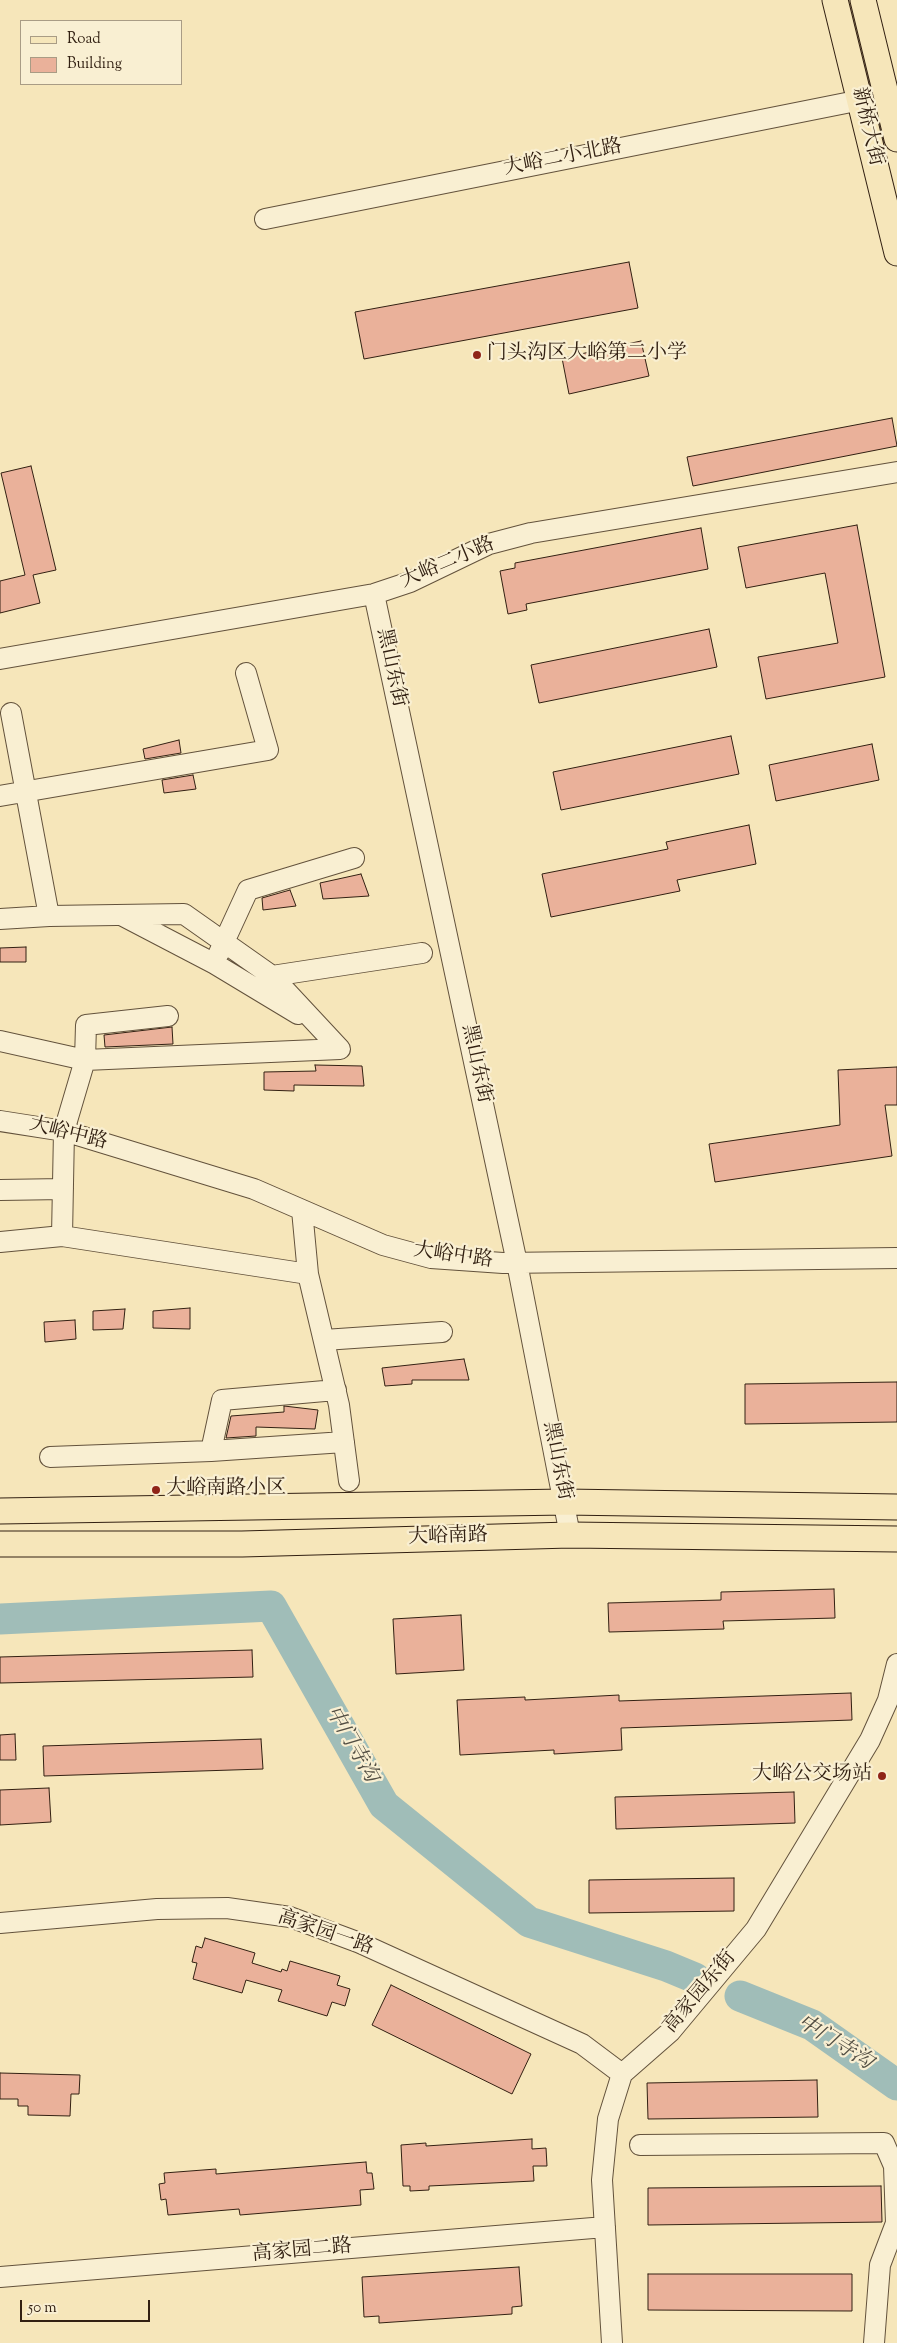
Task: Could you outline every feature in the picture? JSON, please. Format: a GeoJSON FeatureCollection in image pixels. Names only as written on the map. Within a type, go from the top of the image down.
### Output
{"type":"FeatureCollection","features":[{"type":"Feature","properties":{"kind":"main road","name":"新桥大街"},"geometry":{"type":"LineString","coordinates":[[834,0],[861,100],[897,253]]}},
{"type":"Feature","properties":{"kind":"main road","name":"新桥大街"},"geometry":{"type":"LineString","coordinates":[[863,0],[897,139]]}},
{"type":"Feature","properties":{"kind":"main road","name":"大峪南路"},"geometry":{"type":"LineString","coordinates":[[0,1511],[564,1502],[897,1507]]}},
{"type":"Feature","properties":{"kind":"main road","name":"大峪南路"},"geometry":{"type":"LineString","coordinates":[[0,1544],[242,1544],[570,1534],[897,1539]]}},
{"type":"Feature","properties":{"kind":"street","name":"大峪二小北路"},"geometry":{"type":"LineString","coordinates":[[265,218],[861,100]]}},
{"type":"Feature","properties":{"kind":"street","name":"大峪二小路"},"geometry":{"type":"LineString","coordinates":[[0,659],[374,594],[410,582],[489,544],[531,533],[897,472]]}},
{"type":"Feature","properties":{"kind":"street","name":"黑山东街"},"geometry":{"type":"LineString","coordinates":[[374,594],[517,1263],[570,1534]]}},
{"type":"Feature","properties":{"kind":"street"},"geometry":{"type":"LineString","coordinates":[[0,796],[268,750],[246,673]]}},
{"type":"Feature","properties":{"kind":"street"},"geometry":{"type":"LineString","coordinates":[[11,713],[49,916]]}},
{"type":"Feature","properties":{"kind":"street"},"geometry":{"type":"LineString","coordinates":[[215,964],[223,941],[248,890],[354,858]]}},
{"type":"Feature","properties":{"kind":"street"},"geometry":{"type":"LineString","coordinates":[[0,920],[49,916],[184,914],[272,976],[340,1049],[85,1060],[0,1041]]}},
{"type":"Feature","properties":{"kind":"street"},"geometry":{"type":"LineString","coordinates":[[121,915],[215,964],[318,1026]]}},
{"type":"Feature","properties":{"kind":"street"},"geometry":{"type":"LineString","coordinates":[[272,976],[422,953]]}},
{"type":"Feature","properties":{"kind":"street"},"geometry":{"type":"LineString","coordinates":[[62,1236],[64,1131],[85,1060],[86,1025],[168,1016]]}},
{"type":"Feature","properties":{"kind":"street","name":"大峪中路"},"geometry":{"type":"LineString","coordinates":[[0,1120],[64,1131],[254,1189],[384,1244],[431,1258],[517,1263],[897,1258]]}},
{"type":"Feature","properties":{"kind":"street"},"geometry":{"type":"LineString","coordinates":[[0,1190],[63,1189]]}},
{"type":"Feature","properties":{"kind":"street"},"geometry":{"type":"LineString","coordinates":[[302,1210],[308,1274],[336,1390],[349,1482]]}},
{"type":"Feature","properties":{"kind":"street"},"geometry":{"type":"LineString","coordinates":[[0,1242],[62,1236],[308,1274]]}},
{"type":"Feature","properties":{"kind":"street"},"geometry":{"type":"LineString","coordinates":[[324,1340],[442,1332]]}},
{"type":"Feature","properties":{"kind":"street"},"geometry":{"type":"LineString","coordinates":[[211,1451],[222,1400],[336,1390]]}},
{"type":"Feature","properties":{"kind":"street"},"geometry":{"type":"LineString","coordinates":[[50,1457],[211,1451],[344,1442]]}},
{"type":"Feature","properties":{"kind":"street","name":"高家园东街"},"geometry":{"type":"LineString","coordinates":[[612,2343],[602,2180],[608,2119],[622,2074],[670,2032],[756,1928],[870,1740],[888,1700],[897,1664]]}},
{"type":"Feature","properties":{"kind":"street","name":"高家园一路"},"geometry":{"type":"LineString","coordinates":[[0,1923],[157,1909],[227,1908],[290,1917],[360,1943],[582,2044],[622,2074]]}},
{"type":"Feature","properties":{"kind":"street"},"geometry":{"type":"LineString","coordinates":[[640,2145],[884,2143],[894,2166],[896,2223],[880,2265],[874,2343]]}},
{"type":"Feature","properties":{"kind":"street","name":"高家园二路"},"geometry":{"type":"LineString","coordinates":[[0,2277],[605,2227]]}},
{"type":"Feature","properties":{"kind":"building"},"geometry":{"type":"Polygon","coordinates":[[[629,262],[638,308],[364,359],[355,312],[629,262]]]}},
{"type":"Feature","properties":{"kind":"building"},"geometry":{"type":"Polygon","coordinates":[[[641,341],[649,376],[569,394],[562,358],[641,341]]]}},
{"type":"Feature","properties":{"kind":"building"},"geometry":{"type":"Polygon","coordinates":[[[892,418],[897,446],[693,486],[687,457],[892,418]]]}},
{"type":"Feature","properties":{"kind":"building"},"geometry":{"type":"Polygon","coordinates":[[[31,466],[56,570],[33,575],[40,603],[0,613],[0,581],[25,575],[1,473],[31,466]]]}},
{"type":"Feature","properties":{"kind":"building"},"geometry":{"type":"Polygon","coordinates":[[[857,525],[885,677],[766,699],[758,657],[838,643],[825,573],[746,588],[738,547],[857,525]]]}},
{"type":"Feature","properties":{"kind":"building"},"geometry":{"type":"Polygon","coordinates":[[[701,528],[708,569],[526,604],[527,610],[508,614],[500,571],[515,568],[515,563],[701,528]]]}},
{"type":"Feature","properties":{"kind":"building"},"geometry":{"type":"Polygon","coordinates":[[[709,629],[717,667],[539,703],[531,665],[709,629]]]}},
{"type":"Feature","properties":{"kind":"building"},"geometry":{"type":"Polygon","coordinates":[[[731,736],[739,774],[561,810],[553,772],[731,736]]]}},
{"type":"Feature","properties":{"kind":"building"},"geometry":{"type":"Polygon","coordinates":[[[179,740],[181,753],[145,759],[143,749],[179,740]]]}},
{"type":"Feature","properties":{"kind":"building"},"geometry":{"type":"Polygon","coordinates":[[[872,744],[879,780],[776,801],[769,765],[872,744]]]}},
{"type":"Feature","properties":{"kind":"building"},"geometry":{"type":"Polygon","coordinates":[[[193,775],[196,789],[164,793],[162,780],[193,775]]]}},
{"type":"Feature","properties":{"kind":"building"},"geometry":{"type":"Polygon","coordinates":[[[749,825],[756,864],[677,880],[680,891],[551,917],[542,874],[668,849],[666,842],[749,825]]]}},
{"type":"Feature","properties":{"kind":"building"},"geometry":{"type":"Polygon","coordinates":[[[361,874],[369,896],[323,899],[320,883],[361,874]]]}},
{"type":"Feature","properties":{"kind":"building"},"geometry":{"type":"Polygon","coordinates":[[[290,890],[296,906],[263,910],[262,898],[290,890]]]}},
{"type":"Feature","properties":{"kind":"building"},"geometry":{"type":"Polygon","coordinates":[[[26,947],[26,962],[0,962],[0,948],[26,947]]]}},
{"type":"Feature","properties":{"kind":"building"},"geometry":{"type":"Polygon","coordinates":[[[172,1027],[173,1044],[105,1047],[104,1035],[172,1027]]]}},
{"type":"Feature","properties":{"kind":"building"},"geometry":{"type":"Polygon","coordinates":[[[315,1065],[362,1066],[364,1086],[294,1085],[294,1091],[264,1090],[264,1072],[316,1071],[315,1065]]]}},
{"type":"Feature","properties":{"kind":"building"},"geometry":{"type":"Polygon","coordinates":[[[897,1067],[897,1105],[885,1105],[892,1156],[715,1182],[709,1144],[840,1125],[838,1070],[897,1067]]]}},
{"type":"Feature","properties":{"kind":"building"},"geometry":{"type":"Polygon","coordinates":[[[190,1308],[190,1329],[153,1328],[153,1311],[190,1308]]]}},
{"type":"Feature","properties":{"kind":"building"},"geometry":{"type":"Polygon","coordinates":[[[125,1309],[123,1329],[93,1330],[93,1311],[125,1309]]]}},
{"type":"Feature","properties":{"kind":"building"},"geometry":{"type":"Polygon","coordinates":[[[75,1320],[76,1339],[45,1342],[44,1322],[75,1320]]]}},
{"type":"Feature","properties":{"kind":"building"},"geometry":{"type":"Polygon","coordinates":[[[464,1359],[469,1380],[412,1380],[412,1384],[385,1386],[382,1368],[464,1359]]]}},
{"type":"Feature","properties":{"kind":"building"},"geometry":{"type":"Polygon","coordinates":[[[897,1382],[897,1422],[745,1424],[745,1384],[897,1382]]]}},
{"type":"Feature","properties":{"kind":"building"},"geometry":{"type":"Polygon","coordinates":[[[284,1406],[318,1410],[315,1429],[256,1427],[256,1436],[226,1438],[231,1416],[284,1412],[284,1406]]]}},
{"type":"Feature","properties":{"kind":"building"},"geometry":{"type":"Polygon","coordinates":[[[834,1589],[835,1618],[723,1621],[724,1629],[609,1632],[608,1603],[721,1600],[721,1592],[834,1589]]]}},
{"type":"Feature","properties":{"kind":"building"},"geometry":{"type":"Polygon","coordinates":[[[461,1615],[464,1670],[396,1674],[393,1619],[461,1615]]]}},
{"type":"Feature","properties":{"kind":"building"},"geometry":{"type":"Polygon","coordinates":[[[252,1650],[253,1677],[0,1683],[0,1657],[252,1650]]]}},
{"type":"Feature","properties":{"kind":"building"},"geometry":{"type":"Polygon","coordinates":[[[851,1693],[852,1720],[621,1728],[622,1750],[554,1754],[554,1750],[460,1755],[457,1700],[525,1697],[525,1700],[619,1695],[619,1701],[851,1693]]]}},
{"type":"Feature","properties":{"kind":"building"},"geometry":{"type":"Polygon","coordinates":[[[15,1734],[16,1760],[0,1760],[0,1735],[15,1734]]]}},
{"type":"Feature","properties":{"kind":"building"},"geometry":{"type":"Polygon","coordinates":[[[261,1739],[263,1769],[44,1776],[43,1746],[261,1739]]]}},
{"type":"Feature","properties":{"kind":"building"},"geometry":{"type":"Polygon","coordinates":[[[49,1788],[51,1822],[0,1825],[0,1790],[49,1788]]]}},
{"type":"Feature","properties":{"kind":"building"},"geometry":{"type":"Polygon","coordinates":[[[794,1792],[795,1823],[616,1829],[615,1797],[794,1792]]]}},
{"type":"Feature","properties":{"kind":"building"},"geometry":{"type":"Polygon","coordinates":[[[734,1878],[734,1911],[589,1913],[589,1880],[734,1878]]]}},
{"type":"Feature","properties":{"kind":"building"},"geometry":{"type":"Polygon","coordinates":[[[205,1938],[255,1953],[252,1963],[281,1972],[282,1969],[287,1971],[290,1961],[340,1976],[337,1985],[350,1989],[345,2006],[332,2002],[327,2016],[278,2001],[282,1990],[246,1980],[242,1993],[193,1979],[197,1963],[192,1962],[196,1946],[202,1948],[205,1938]]]}},
{"type":"Feature","properties":{"kind":"building"},"geometry":{"type":"Polygon","coordinates":[[[391,1985],[531,2054],[512,2094],[372,2025],[391,1985]]]}},
{"type":"Feature","properties":{"kind":"building"},"geometry":{"type":"Polygon","coordinates":[[[0,2073],[80,2075],[79,2094],[71,2094],[70,2116],[28,2115],[28,2106],[18,2106],[18,2099],[0,2099],[0,2073]]]}},
{"type":"Feature","properties":{"kind":"building"},"geometry":{"type":"Polygon","coordinates":[[[817,2080],[818,2117],[648,2119],[647,2083],[817,2080]]]}},
{"type":"Feature","properties":{"kind":"building"},"geometry":{"type":"Polygon","coordinates":[[[532,2139],[532,2149],[546,2148],[547,2166],[533,2166],[534,2181],[429,2186],[429,2190],[410,2191],[410,2186],[403,2186],[401,2145],[426,2143],[426,2146],[532,2139]]]}},
{"type":"Feature","properties":{"kind":"building"},"geometry":{"type":"Polygon","coordinates":[[[366,2162],[367,2173],[372,2173],[374,2189],[360,2190],[361,2205],[240,2215],[239,2209],[168,2215],[166,2199],[161,2200],[159,2184],[165,2183],[164,2173],[216,2169],[216,2174],[366,2162]]]}},
{"type":"Feature","properties":{"kind":"building"},"geometry":{"type":"Polygon","coordinates":[[[881,2186],[882,2222],[648,2225],[648,2188],[881,2186]]]}},
{"type":"Feature","properties":{"kind":"building"},"geometry":{"type":"Polygon","coordinates":[[[519,2267],[522,2306],[512,2307],[512,2314],[379,2323],[379,2316],[364,2317],[362,2277],[519,2267]]]}},
{"type":"Feature","properties":{"kind":"building"},"geometry":{"type":"Polygon","coordinates":[[[648,2274],[852,2274],[852,2311],[648,2310],[648,2274]]]}},
{"type":"Feature","properties":{"kind":"waterway","name":"中门寺沟"},"geometry":{"type":"LineString","coordinates":[[0,1619],[271,1606],[384,1805],[529,1922],[666,1966],[695,1978]]}},
{"type":"Feature","properties":{"kind":"waterway","name":"中门寺沟"},"geometry":{"type":"LineString","coordinates":[[740,1996],[812,2025],[897,2085]]}},
{"type":"Feature","properties":{"kind":"place","name":"门头沟区大峪第二小学"},"geometry":{"type":"Point","coordinates":[477,355]}},
{"type":"Feature","properties":{"kind":"place","name":"大峪南路小区"},"geometry":{"type":"Point","coordinates":[156,1490]}},
{"type":"Feature","properties":{"kind":"place","name":"大峪公交场站"},"geometry":{"type":"Point","coordinates":[882,1776]}}]}
